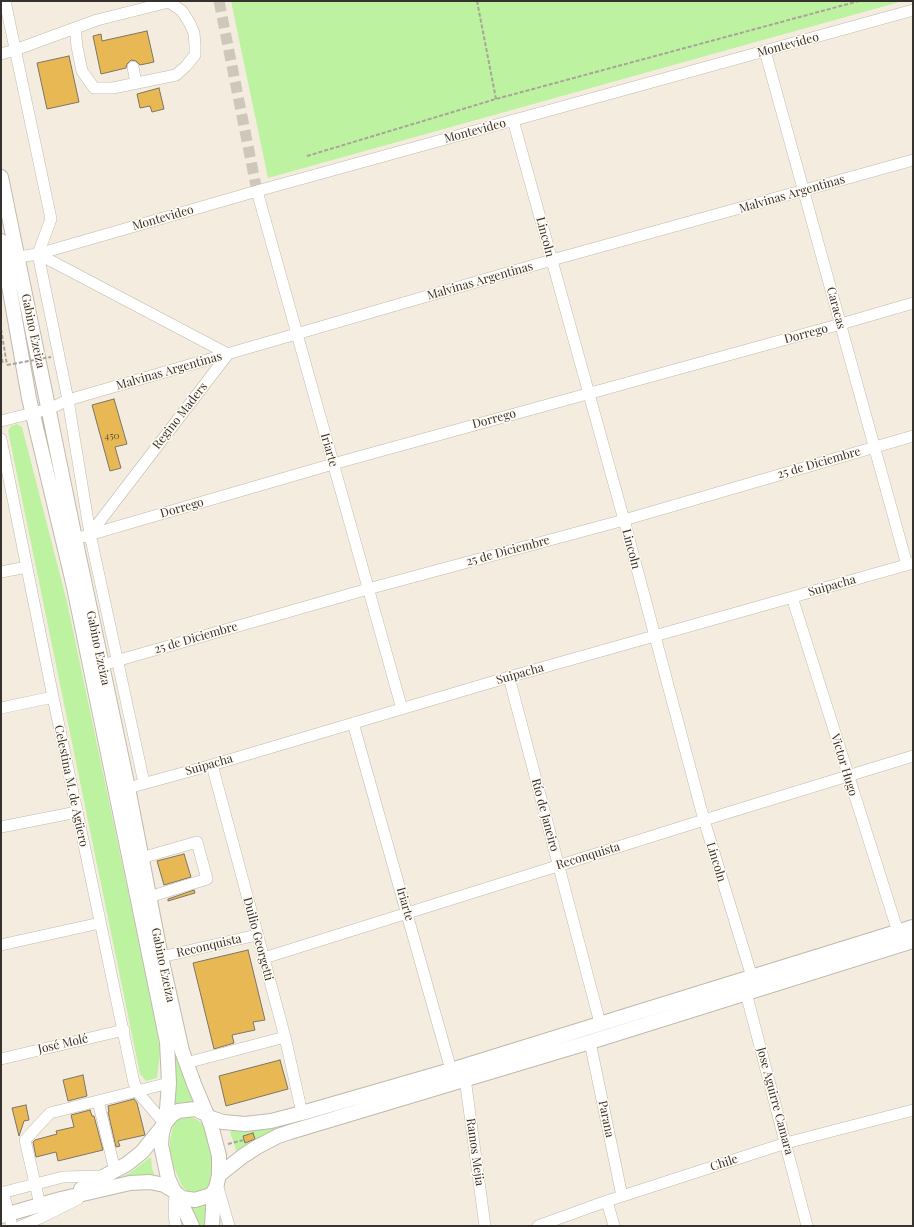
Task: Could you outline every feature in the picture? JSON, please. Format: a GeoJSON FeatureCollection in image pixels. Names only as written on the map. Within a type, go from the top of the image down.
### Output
{"type":"FeatureCollection","features":[{"type":"Feature","properties":{"kind":"main road","name":"Gabino Ezeiza"},"geometry":{"type":"LineString","coordinates":[[1,177],[75,539],[128,788],[161,957],[182,1051],[207,1115]]}},
{"type":"Feature","properties":{"kind":"main road","name":"Gabino Ezeiza"},"geometry":{"type":"LineString","coordinates":[[1,241],[32,412],[74,587],[167,1042],[168,1083],[165,1124]]}},
{"type":"Feature","properties":{"kind":"main road"},"geometry":{"type":"LineString","coordinates":[[61,1199],[127,1164],[142,1152],[174,1113],[182,1110],[195,1109],[223,1122],[245,1124],[271,1121],[302,1114],[451,1070],[913,927]]}},
{"type":"Feature","properties":{"kind":"main road"},"geometry":{"type":"LineString","coordinates":[[7,1219],[40,1205],[130,1183],[150,1182],[164,1185],[182,1198],[195,1200],[206,1197],[217,1183],[243,1156],[278,1136],[466,1078],[590,1042],[913,942]]}},
{"type":"Feature","properties":{"kind":"main road"},"geometry":{"type":"LineString","coordinates":[[207,1115],[217,1147],[217,1183],[212,1226]]}},
{"type":"Feature","properties":{"kind":"main road"},"geometry":{"type":"LineString","coordinates":[[165,1124],[162,1138],[162,1153],[166,1169],[175,1192],[192,1226]]}},
{"type":"Feature","properties":{"kind":"street"},"geometry":{"type":"LineString","coordinates":[[5,1],[51,219],[38,254],[68,400],[90,534],[144,783]]}},
{"type":"Feature","properties":{"kind":"street"},"geometry":{"type":"LineString","coordinates":[[1,54],[97,20],[168,2],[182,11],[194,33],[195,55],[176,75],[113,88],[94,88],[82,71],[76,47],[75,28]]}},
{"type":"Feature","properties":{"kind":"street","name":"Montevideo"},"geometry":{"type":"LineString","coordinates":[[18,257],[38,254],[257,191],[913,10]]}},
{"type":"Feature","properties":{"kind":"street","name":"Caracas"},"geometry":{"type":"LineString","coordinates":[[765,51],[874,447],[910,564]]}},
{"type":"Feature","properties":{"kind":"street"},"geometry":{"type":"LineString","coordinates":[[133,67],[136,84]]}},
{"type":"Feature","properties":{"kind":"street","name":"Lincoln"},"geometry":{"type":"LineString","coordinates":[[513,120],[624,520],[704,820],[752,977]]}},
{"type":"Feature","properties":{"kind":"street","name":"Malvinas Argentinas"},"geometry":{"type":"LineString","coordinates":[[1,421],[32,412],[49,409],[68,400],[552,260],[913,160]]}},
{"type":"Feature","properties":{"kind":"street","name":"Iriarte"},"geometry":{"type":"LineString","coordinates":[[257,191],[402,709]]}},
{"type":"Feature","properties":{"kind":"street"},"geometry":{"type":"LineString","coordinates":[[38,254],[228,354]]}},
{"type":"Feature","properties":{"kind":"street","name":"Dorrego"},"geometry":{"type":"LineString","coordinates":[[75,539],[333,464],[913,303]]}},
{"type":"Feature","properties":{"kind":"street","name":"Regino Maders"},"geometry":{"type":"LineString","coordinates":[[90,534],[228,354]]}},
{"type":"Feature","properties":{"kind":"street","name":"25 de Diciembre"},"geometry":{"type":"LineString","coordinates":[[102,664],[368,589],[624,520],[913,436]]}},
{"type":"Feature","properties":{"kind":"street","name":"Celestina M. de Agüero"},"geometry":{"type":"LineString","coordinates":[[1,438],[53,697],[134,1083],[138,1091],[165,1124]]}},
{"type":"Feature","properties":{"kind":"street","name":"Suipacha"},"geometry":{"type":"LineString","coordinates":[[128,788],[212,765],[509,677],[910,564]]}},
{"type":"Feature","properties":{"kind":"street"},"geometry":{"type":"LineString","coordinates":[[1,572],[27,567]]}},
{"type":"Feature","properties":{"kind":"street","name":"Victor Hugo"},"geometry":{"type":"LineString","coordinates":[[792,597],[898,932]]}},
{"type":"Feature","properties":{"kind":"street","name":"Río de Janeiro"},"geometry":{"type":"LineString","coordinates":[[509,677],[600,1023]]}},
{"type":"Feature","properties":{"kind":"street"},"geometry":{"type":"LineString","coordinates":[[1,708],[53,697]]}},
{"type":"Feature","properties":{"kind":"street","name":"Iriarte"},"geometry":{"type":"LineString","coordinates":[[354,723],[451,1070]]}},
{"type":"Feature","properties":{"kind":"street","name":"Reconquista"},"geometry":{"type":"LineString","coordinates":[[264,958],[913,756]]}},
{"type":"Feature","properties":{"kind":"street","name":"Duilio Georgetti"},"geometry":{"type":"LineString","coordinates":[[212,765],[285,1036],[302,1114]]}},
{"type":"Feature","properties":{"kind":"street"},"geometry":{"type":"LineString","coordinates":[[1,827],[77,812]]}},
{"type":"Feature","properties":{"kind":"street"},"geometry":{"type":"LineString","coordinates":[[141,858],[197,842],[207,879],[149,897]]}},
{"type":"Feature","properties":{"kind":"street"},"geometry":{"type":"LineString","coordinates":[[1,945],[100,923]]}},
{"type":"Feature","properties":{"kind":"street","name":"Reconquista"},"geometry":{"type":"LineString","coordinates":[[161,957],[257,936]]}},
{"type":"Feature","properties":{"kind":"street"},"geometry":{"type":"LineString","coordinates":[[746,993],[752,977]]}},
{"type":"Feature","properties":{"kind":"street","name":"Jose Aguirre Camara"},"geometry":{"type":"LineString","coordinates":[[746,993],[807,1226]]}},
{"type":"Feature","properties":{"kind":"street","name":"José Molé"},"geometry":{"type":"LineString","coordinates":[[1,1059],[124,1030]]}},
{"type":"Feature","properties":{"kind":"street"},"geometry":{"type":"LineString","coordinates":[[186,1063],[285,1036]]}},
{"type":"Feature","properties":{"kind":"street","name":"Parana"},"geometry":{"type":"LineString","coordinates":[[590,1042],[622,1196]]}},
{"type":"Feature","properties":{"kind":"street"},"geometry":{"type":"LineString","coordinates":[[451,1070],[466,1078]]}},
{"type":"Feature","properties":{"kind":"street","name":"Ramos Mejia"},"geometry":{"type":"LineString","coordinates":[[466,1078],[485,1226]]}},
{"type":"Feature","properties":{"kind":"street"},"geometry":{"type":"LineString","coordinates":[[40,1205],[25,1140],[50,1113],[168,1083]]}},
{"type":"Feature","properties":{"kind":"street"},"geometry":{"type":"LineString","coordinates":[[7,1219],[2,1192],[68,1176],[110,1174],[98,1101]]}},
{"type":"Feature","properties":{"kind":"street","name":"Chile"},"geometry":{"type":"LineString","coordinates":[[538,1226],[607,1201],[786,1143],[913,1110]]}},
{"type":"Feature","properties":{"kind":"street"},"geometry":{"type":"LineString","coordinates":[[217,1183],[229,1226]]}},
{"type":"Feature","properties":{"kind":"street"},"geometry":{"type":"LineString","coordinates":[[21,1226],[93,1191]]}},
{"type":"Feature","properties":{"kind":"street"},"geometry":{"type":"LineString","coordinates":[[175,1192],[174,1216],[176,1226]]}},
{"type":"Feature","properties":{"kind":"street"},"geometry":{"type":"LineString","coordinates":[[607,1201],[614,1226]]}},
{"type":"Feature","properties":{"kind":"path"},"geometry":{"type":"LineString","coordinates":[[477,1],[496,100]]}},
{"type":"Feature","properties":{"kind":"path"},"geometry":{"type":"LineString","coordinates":[[306,156],[496,100],[859,1]]}},
{"type":"Feature","properties":{"kind":"path"},"geometry":{"type":"LineString","coordinates":[[1,329],[8,365],[51,357]]}},
{"type":"Feature","properties":{"kind":"path"},"geometry":{"type":"LineString","coordinates":[[1,353],[2,364]]}},
{"type":"Feature","properties":{"kind":"path"},"geometry":{"type":"LineString","coordinates":[[217,1147],[244,1140]]}},
{"type":"Feature","properties":{"kind":"green space"},"geometry":{"type":"Polygon","coordinates":[[[231,1],[903,1],[268,178],[231,1]]]}},
{"type":"Feature","properties":{"kind":"green space"},"geometry":{"type":"Polygon","coordinates":[[[17,424],[22,427],[67,602],[157,1029],[160,1052],[157,1078],[146,1081],[140,1074],[8,431],[11,426],[17,424]]]}},
{"type":"Feature","properties":{"kind":"green space"},"geometry":{"type":"Polygon","coordinates":[[[175,1048],[194,1103],[185,1102],[173,1105],[175,1048]]]}},
{"type":"Feature","properties":{"kind":"green space"},"geometry":{"type":"Polygon","coordinates":[[[190,1117],[203,1124],[209,1137],[213,1156],[212,1183],[207,1189],[195,1194],[188,1192],[182,1186],[174,1168],[170,1152],[170,1141],[173,1126],[177,1121],[190,1117]]]}},
{"type":"Feature","properties":{"kind":"green space"},"geometry":{"type":"Polygon","coordinates":[[[285,1123],[287,1130],[237,1153],[230,1132],[232,1130],[250,1131],[285,1123]]]}},
{"type":"Feature","properties":{"kind":"green space"},"geometry":{"type":"Polygon","coordinates":[[[151,1157],[152,1168],[156,1180],[117,1179],[131,1172],[151,1157]]]}},
{"type":"Feature","properties":{"kind":"green space"},"geometry":{"type":"Polygon","coordinates":[[[208,1204],[207,1226],[197,1226],[189,1205],[200,1206],[208,1204]]]}},
{"type":"Feature","properties":{"kind":"building"},"geometry":{"type":"Polygon","coordinates":[[[147,31],[154,62],[140,65],[136,61],[131,60],[127,64],[126,68],[101,74],[93,36],[101,34],[102,41],[147,31]]]}},
{"type":"Feature","properties":{"kind":"building"},"geometry":{"type":"Polygon","coordinates":[[[69,56],[79,102],[47,109],[37,63],[69,56]]]}},
{"type":"Feature","properties":{"kind":"building"},"geometry":{"type":"Polygon","coordinates":[[[159,88],[164,109],[152,112],[150,106],[140,108],[137,94],[159,88]]]}},
{"type":"Feature","properties":{"kind":"building"},"geometry":{"type":"Polygon","coordinates":[[[114,399],[127,444],[115,447],[121,468],[110,471],[92,405],[114,399]]]}},
{"type":"Feature","properties":{"kind":"building"},"geometry":{"type":"Polygon","coordinates":[[[184,854],[191,877],[164,885],[157,861],[184,854]]]}},
{"type":"Feature","properties":{"kind":"building"},"geometry":{"type":"Polygon","coordinates":[[[194,890],[195,893],[168,901],[168,899],[194,890]]]}},
{"type":"Feature","properties":{"kind":"building"},"geometry":{"type":"Polygon","coordinates":[[[248,950],[265,1020],[253,1022],[255,1030],[232,1035],[234,1043],[214,1049],[193,963],[248,950]]]}},
{"type":"Feature","properties":{"kind":"building"},"geometry":{"type":"Polygon","coordinates":[[[280,1060],[288,1089],[226,1106],[219,1076],[280,1060]]]}},
{"type":"Feature","properties":{"kind":"building"},"geometry":{"type":"Polygon","coordinates":[[[83,1075],[87,1096],[68,1101],[63,1080],[83,1075]]]}},
{"type":"Feature","properties":{"kind":"building"},"geometry":{"type":"Polygon","coordinates":[[[134,1099],[137,1103],[145,1135],[118,1141],[120,1146],[116,1147],[108,1106],[134,1099]]]}},
{"type":"Feature","properties":{"kind":"building"},"geometry":{"type":"Polygon","coordinates":[[[26,1105],[29,1120],[24,1121],[19,1136],[12,1108],[26,1105]]]}},
{"type":"Feature","properties":{"kind":"building"},"geometry":{"type":"Polygon","coordinates":[[[90,1110],[92,1116],[94,1116],[103,1150],[58,1161],[56,1152],[36,1157],[33,1142],[35,1140],[57,1134],[56,1131],[74,1127],[71,1115],[90,1110]]]}},
{"type":"Feature","properties":{"kind":"building"},"geometry":{"type":"Polygon","coordinates":[[[253,1133],[255,1139],[245,1143],[243,1136],[253,1133]]]}},
{"type":"Feature","properties":{"kind":"tunnel"},"geometry":{"type":"LineString","coordinates":[[219,1],[257,191]]}}]}
